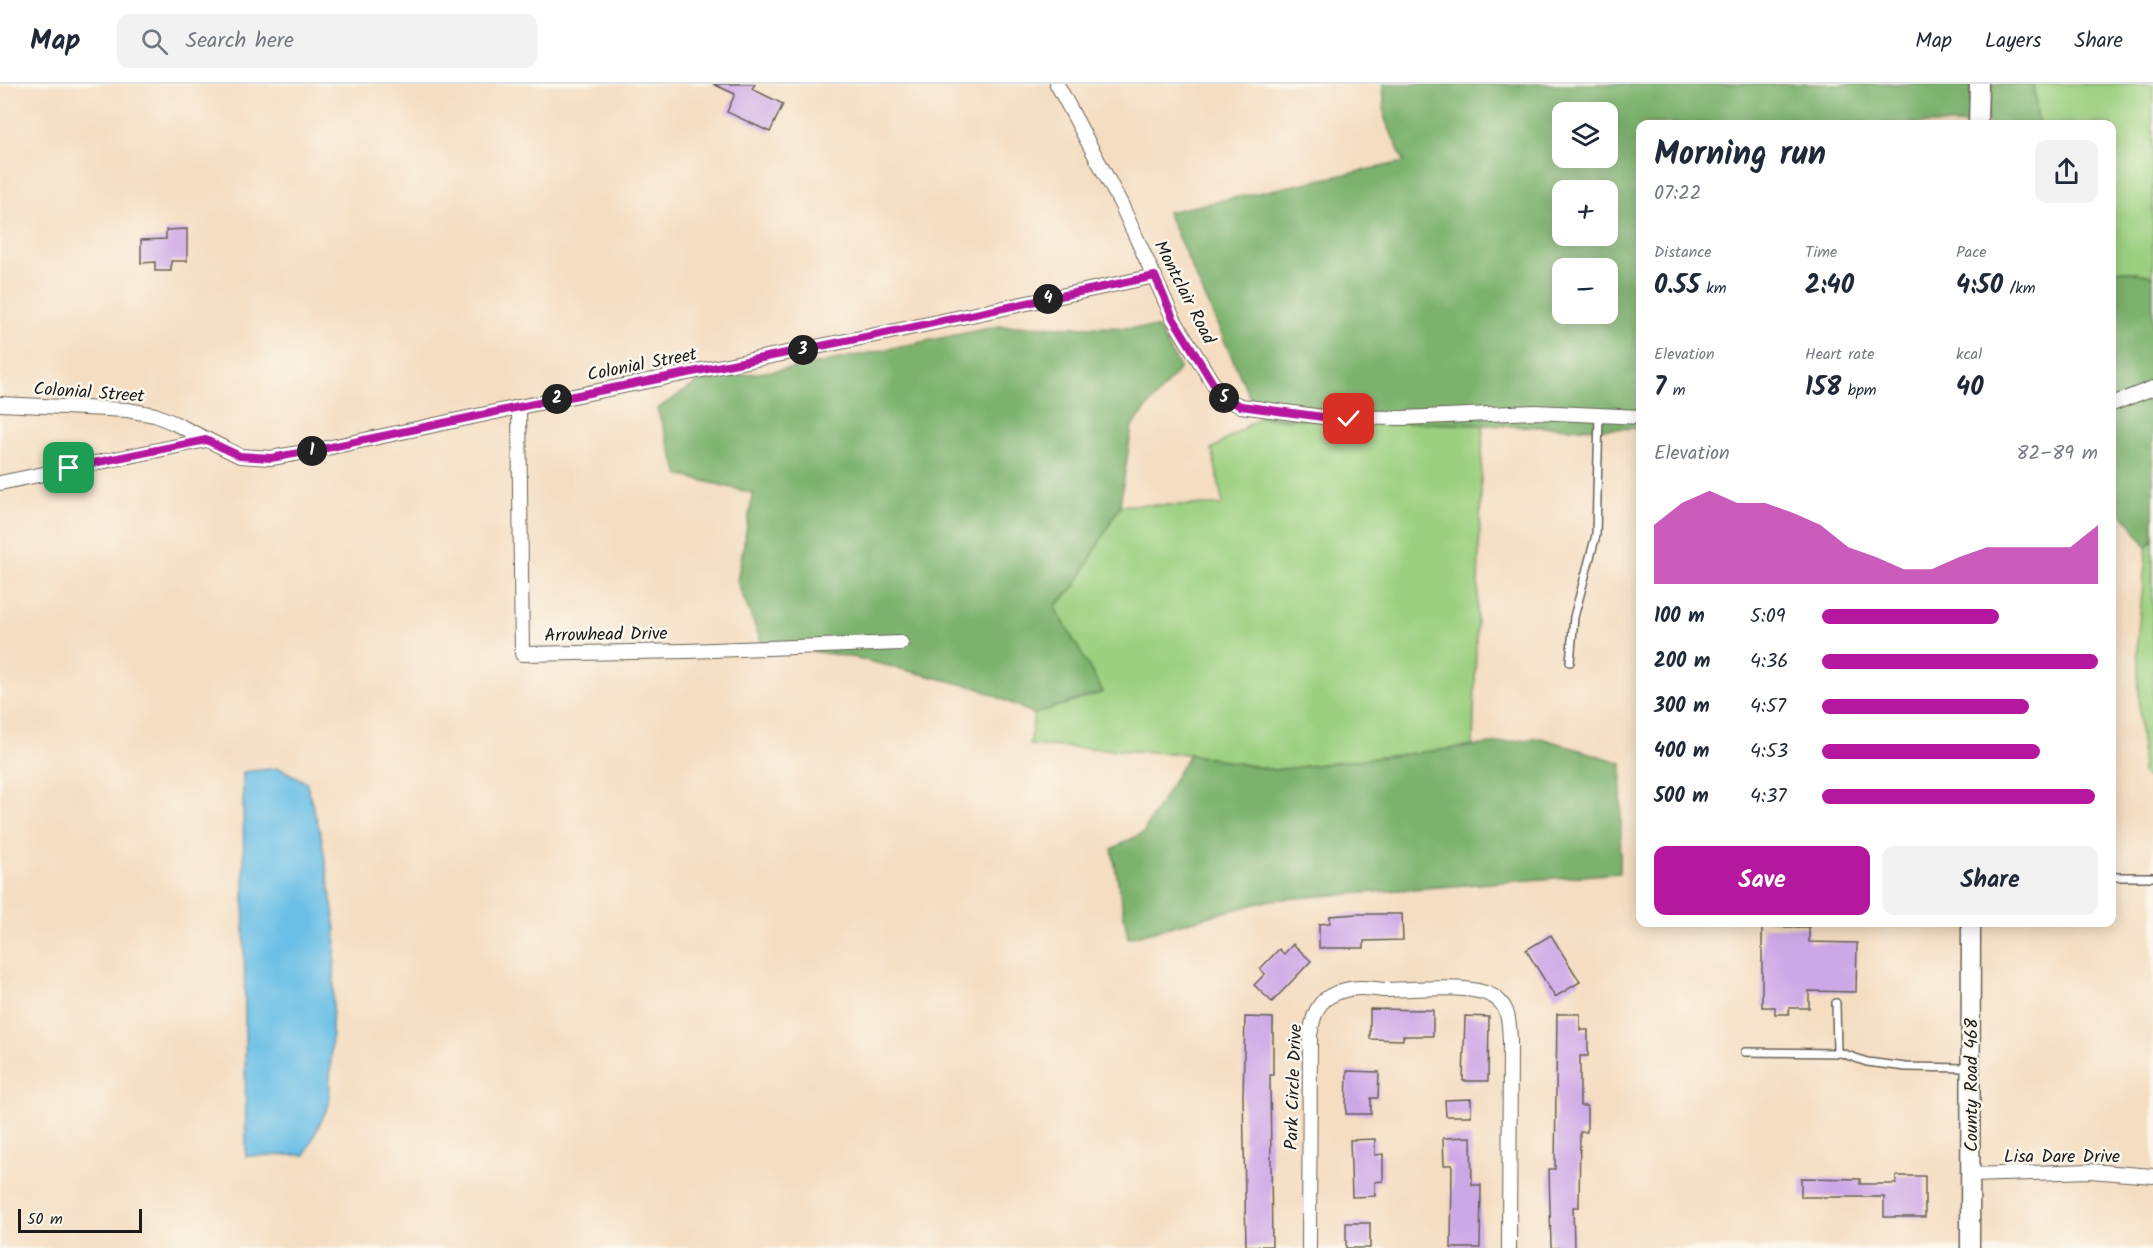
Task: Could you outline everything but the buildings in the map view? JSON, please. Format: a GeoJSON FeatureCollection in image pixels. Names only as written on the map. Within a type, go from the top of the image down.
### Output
{"type":"FeatureCollection","features":[{"type":"Feature","properties":{"kind":"street","name":"Montclair Road"},"geometry":{"type":"LineString","coordinates":[[1057,84],[1121,204],[1173,318],[1217,390],[1225,399],[1241,406],[1349,419],[1535,412],[1636,417]]}},
{"type":"Feature","properties":{"kind":"street"},"geometry":{"type":"LineString","coordinates":[[1978,120],[1979,84]]}},
{"type":"Feature","properties":{"kind":"street","name":"Colonial Street"},"geometry":{"type":"LineString","coordinates":[[0,404],[127,410],[155,415],[240,456],[271,458],[889,333],[1155,276]]}},
{"type":"Feature","properties":{"kind":"street"},"geometry":{"type":"LineString","coordinates":[[2116,402],[2153,388]]}},
{"type":"Feature","properties":{"kind":"street","name":"Arrowhead Drive"},"geometry":{"type":"LineString","coordinates":[[519,407],[522,654],[901,643]]}},
{"type":"Feature","properties":{"kind":"street"},"geometry":{"type":"LineString","coordinates":[[0,483],[206,440]]}},
{"type":"Feature","properties":{"kind":"street","name":"County Road 468"},"geometry":{"type":"LineString","coordinates":[[1970,1248],[1971,927]]}},
{"type":"Feature","properties":{"kind":"street","name":"Park Circle Drive"},"geometry":{"type":"LineString","coordinates":[[1309,1248],[1310,1035],[1314,1014],[1318,1006],[1329,997],[1361,988],[1464,989],[1485,993],[1496,998],[1503,1005],[1509,1018],[1510,1041],[1509,1248]]}},
{"type":"Feature","properties":{"kind":"street","name":"Lisa Dare Drive"},"geometry":{"type":"LineString","coordinates":[[1970,1175],[2090,1171],[2153,1176]]}},
{"type":"Feature","properties":{"kind":"lane"},"geometry":{"type":"LineString","coordinates":[[1570,662],[1574,617],[1596,535],[1599,415]]}},
{"type":"Feature","properties":{"kind":"lane"},"geometry":{"type":"LineString","coordinates":[[2116,877],[2153,878]]}},
{"type":"Feature","properties":{"kind":"lane"},"geometry":{"type":"LineString","coordinates":[[1836,1003],[1836,1053]]}},
{"type":"Feature","properties":{"kind":"lane"},"geometry":{"type":"LineString","coordinates":[[1745,1052],[1836,1053],[1867,1062],[1906,1067],[1971,1068]]}},
{"type":"Feature","properties":{"kind":"green space"},"geometry":{"type":"Polygon","coordinates":[[[1383,84],[1971,84],[1970,120],[1636,120],[1636,428],[1259,418],[1167,212],[1404,162],[1385,119],[1383,84]]]}},
{"type":"Feature","properties":{"kind":"green space"},"geometry":{"type":"Polygon","coordinates":[[[1988,84],[2034,84],[2038,120],[1987,120],[1988,84]]]}},
{"type":"Feature","properties":{"kind":"green space"},"geometry":{"type":"Polygon","coordinates":[[[2034,84],[2153,84],[2153,276],[2116,270],[2116,120],[2038,120],[2034,84]]]}},
{"type":"Feature","properties":{"kind":"green space"},"geometry":{"type":"Polygon","coordinates":[[[2116,270],[2153,276],[2153,538],[2147,547],[2116,504],[2116,270]]]}},
{"type":"Feature","properties":{"kind":"green space"},"geometry":{"type":"Polygon","coordinates":[[[999,326],[1158,328],[1180,368],[1132,426],[1120,505],[1076,585],[1055,607],[1103,692],[1034,714],[978,688],[856,658],[762,643],[737,582],[753,493],[679,475],[657,409],[700,381],[801,367],[999,326]]]}},
{"type":"Feature","properties":{"kind":"green space"},"geometry":{"type":"Polygon","coordinates":[[[1259,418],[1483,424],[1473,746],[1274,770],[1189,754],[1030,745],[1034,714],[1103,692],[1055,607],[1076,585],[1120,505],[1223,505],[1212,449],[1259,418]]]}},
{"type":"Feature","properties":{"kind":"green space"},"geometry":{"type":"Polygon","coordinates":[[[2153,538],[2153,783],[2142,773],[2137,642],[2147,547],[2153,538]]]}},
{"type":"Feature","properties":{"kind":"green space"},"geometry":{"type":"Polygon","coordinates":[[[1541,738],[1622,763],[1620,873],[1270,900],[1128,938],[1112,849],[1143,833],[1189,754],[1274,770],[1541,738]]]}},
{"type":"Feature","properties":{"kind":"water"},"geometry":{"type":"Polygon","coordinates":[[[279,768],[306,782],[321,835],[336,929],[329,1104],[305,1155],[246,1156],[243,772],[279,768]]]}},
{"type":"Feature","properties":{"kind":"route"},"geometry":{"type":"LineString","coordinates":[[69,468],[206,440],[240,456],[271,458],[322,449],[1155,276],[1173,318],[1217,390],[1225,399],[1241,406],[1349,419]]}}]}
